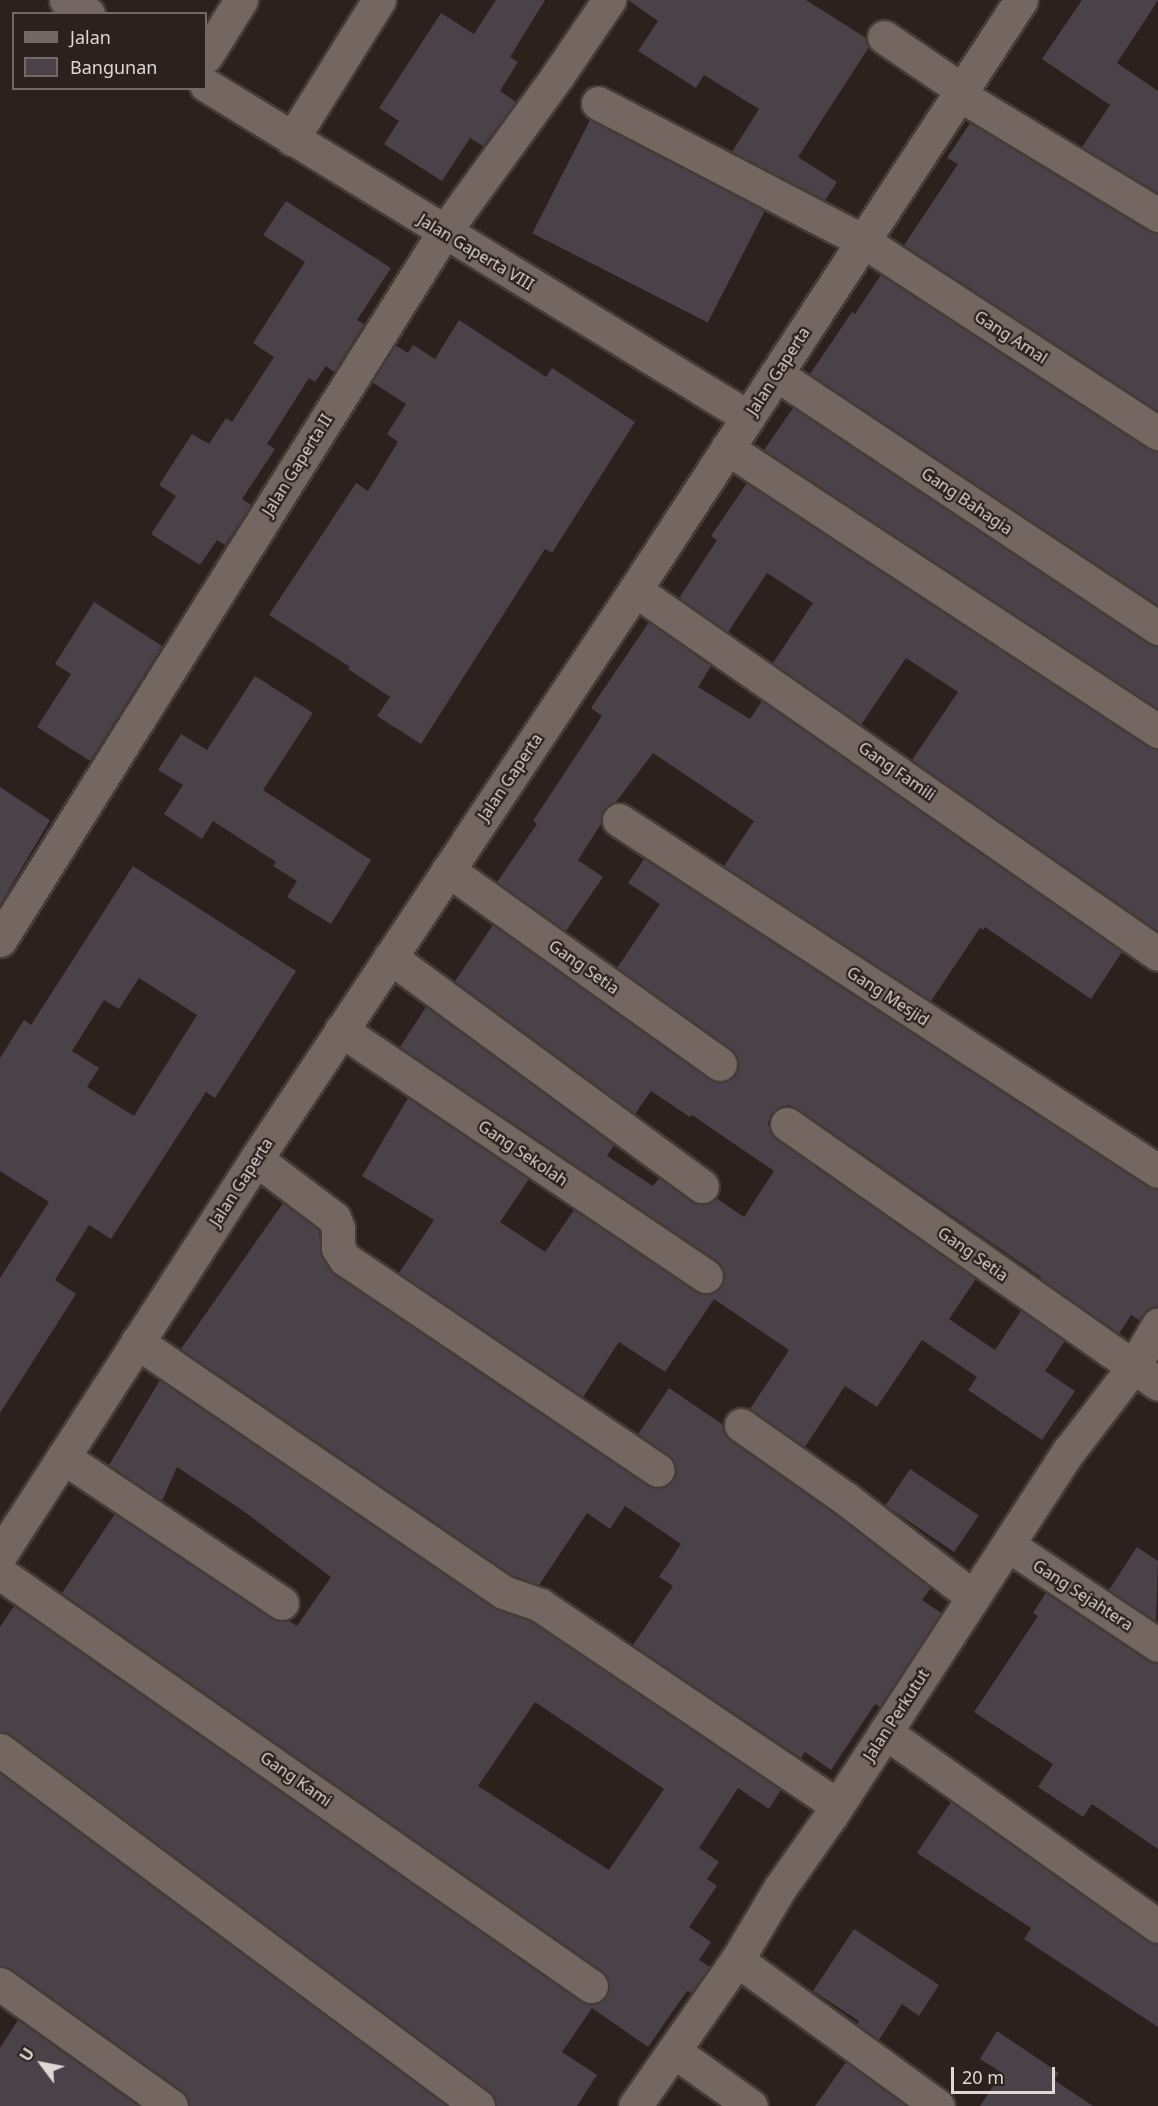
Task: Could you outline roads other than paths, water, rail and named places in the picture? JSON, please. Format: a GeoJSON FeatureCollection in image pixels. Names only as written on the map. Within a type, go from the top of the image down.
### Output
{"type":"FeatureCollection","features":[{"type":"Feature","properties":{"kind":"street"},"geometry":{"type":"LineString","coordinates":[[66,0],[85,12]]}},
{"type":"Feature","properties":{"kind":"street"},"geometry":{"type":"LineString","coordinates":[[207,54],[241,0]]}},
{"type":"Feature","properties":{"kind":"street"},"geometry":{"type":"LineString","coordinates":[[292,139],[379,0]]}},
{"type":"Feature","properties":{"kind":"street","name":"Jalan Gaperta II"},"geometry":{"type":"LineString","coordinates":[[0,940],[444,232],[558,75],[609,0]]}},
{"type":"Feature","properties":{"kind":"street","name":"Jalan Gaperta"},"geometry":{"type":"LineString","coordinates":[[0,1555],[256,1159],[635,590],[1021,0]]}},
{"type":"Feature","properties":{"kind":"street"},"geometry":{"type":"LineString","coordinates":[[884,37],[961,92],[1158,215]]}},
{"type":"Feature","properties":{"kind":"street","name":"Jalan Gaperta VIII"},"geometry":{"type":"LineString","coordinates":[[207,86],[748,417]]}},
{"type":"Feature","properties":{"kind":"street","name":"Gang Amal"},"geometry":{"type":"LineString","coordinates":[[598,103],[863,242],[1158,432]]}},
{"type":"Feature","properties":{"kind":"street","name":"Gang Bahagia"},"geometry":{"type":"LineString","coordinates":[[776,374],[1158,628]]}},
{"type":"Feature","properties":{"kind":"street"},"geometry":{"type":"LineString","coordinates":[[727,448],[1158,731]]}},
{"type":"Feature","properties":{"kind":"street","name":"Gang Famili"},"geometry":{"type":"LineString","coordinates":[[635,590],[1158,954]]}},
{"type":"Feature","properties":{"kind":"street","name":"Gang Mesjid"},"geometry":{"type":"LineString","coordinates":[[618,820],[1158,1171]]}},
{"type":"Feature","properties":{"kind":"street","name":"Gang Setia"},"geometry":{"type":"LineString","coordinates":[[448,870],[720,1064]]}},
{"type":"Feature","properties":{"kind":"street"},"geometry":{"type":"LineString","coordinates":[[390,957],[702,1186]]}},
{"type":"Feature","properties":{"kind":"street","name":"Gang Sekolah"},"geometry":{"type":"LineString","coordinates":[[341,1030],[706,1276]]}},
{"type":"Feature","properties":{"kind":"street","name":"Gang Setia"},"geometry":{"type":"LineString","coordinates":[[787,1124],[1146,1375]]}},
{"type":"Feature","properties":{"kind":"street"},"geometry":{"type":"LineString","coordinates":[[256,1159],[334,1218],[338,1228],[338,1248],[345,1259],[658,1470]]}},
{"type":"Feature","properties":{"kind":"street","name":"Jalan Perkutut"},"geometry":{"type":"LineString","coordinates":[[635,2106],[738,1960],[780,1888],[1070,1450],[1146,1375],[1158,1325]]}},
{"type":"Feature","properties":{"kind":"street"},"geometry":{"type":"LineString","coordinates":[[138,1342],[502,1592],[540,1605],[837,1805]]}},
{"type":"Feature","properties":{"kind":"street"},"geometry":{"type":"LineString","coordinates":[[741,1425],[845,1498],[973,1597]]}},
{"type":"Feature","properties":{"kind":"street"},"geometry":{"type":"LineString","coordinates":[[63,1457],[282,1604]]}},
{"type":"Feature","properties":{"kind":"street","name":"Gang Sejahtera"},"geometry":{"type":"LineString","coordinates":[[1008,1545],[1158,1645]]}},
{"type":"Feature","properties":{"kind":"street","name":"Gang Kami"},"geometry":{"type":"LineString","coordinates":[[0,1573],[591,1986]]}},
{"type":"Feature","properties":{"kind":"street"},"geometry":{"type":"LineString","coordinates":[[885,1732],[1158,1926]]}},
{"type":"Feature","properties":{"kind":"street"},"geometry":{"type":"LineString","coordinates":[[0,1750],[478,2106]]}},
{"type":"Feature","properties":{"kind":"street"},"geometry":{"type":"LineString","coordinates":[[738,1960],[938,2106]]}},
{"type":"Feature","properties":{"kind":"street"},"geometry":{"type":"LineString","coordinates":[[0,1984],[171,2106]]}},
{"type":"Feature","properties":{"kind":"street"},"geometry":{"type":"LineString","coordinates":[[675,2052],[751,2106]]}}]}
